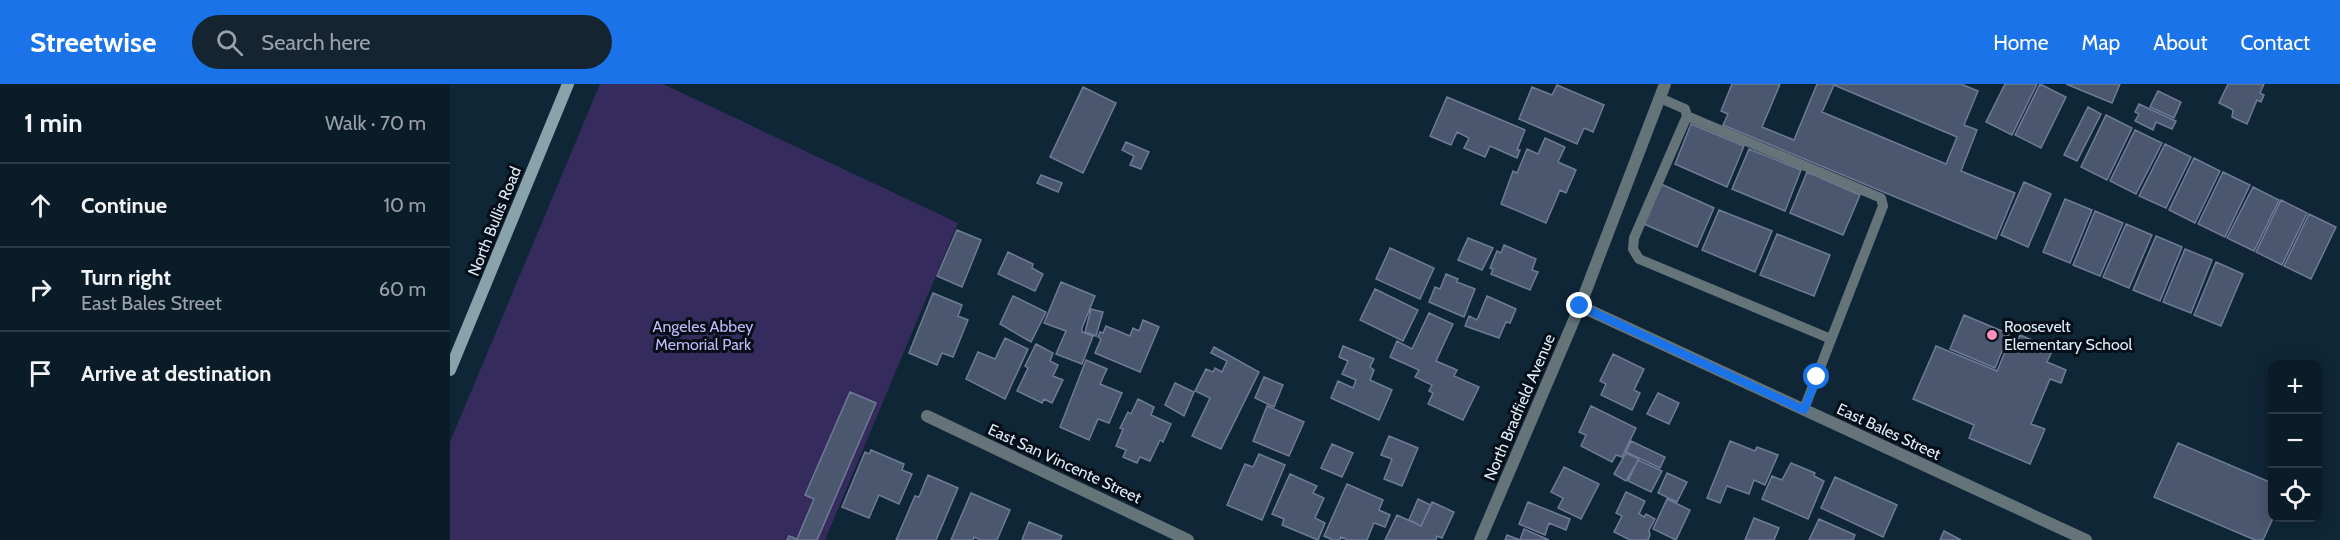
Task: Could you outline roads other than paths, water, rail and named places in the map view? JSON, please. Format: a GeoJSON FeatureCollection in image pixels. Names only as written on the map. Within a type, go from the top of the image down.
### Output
{"type":"FeatureCollection","features":[{"type":"Feature","properties":{"kind":"street","name":"North Bullis Road"},"geometry":{"type":"LineString","coordinates":[[450,370],[568,84]]}},
{"type":"Feature","properties":{"kind":"street","name":"North Bradfield Avenue"},"geometry":{"type":"LineString","coordinates":[[1480,540],[1580,306],[1665,84]]}},
{"type":"Feature","properties":{"kind":"street","name":"East Bales Street"},"geometry":{"type":"LineString","coordinates":[[1580,306],[2086,540]]}},
{"type":"Feature","properties":{"kind":"street","name":"East San Vincente Street"},"geometry":{"type":"LineString","coordinates":[[927,416],[1188,540]]}},
{"type":"Feature","properties":{"kind":"lane"},"geometry":{"type":"LineString","coordinates":[[1660,98],[1685,109],[1687,116],[1634,238],[1633,249],[1639,259],[1831,339]]}},
{"type":"Feature","properties":{"kind":"lane"},"geometry":{"type":"LineString","coordinates":[[1687,116],[1881,198],[1882,206],[1804,410]]}},
{"type":"Feature","properties":{"kind":"place","name":"Roosevelt Elementary School"},"geometry":{"type":"Point","coordinates":[1992,335]}},
{"type":"Feature","properties":{"kind":"park label","name":"Angeles Abbey Memorial Park"},"geometry":{"type":"Point","coordinates":[703,335]}}]}
